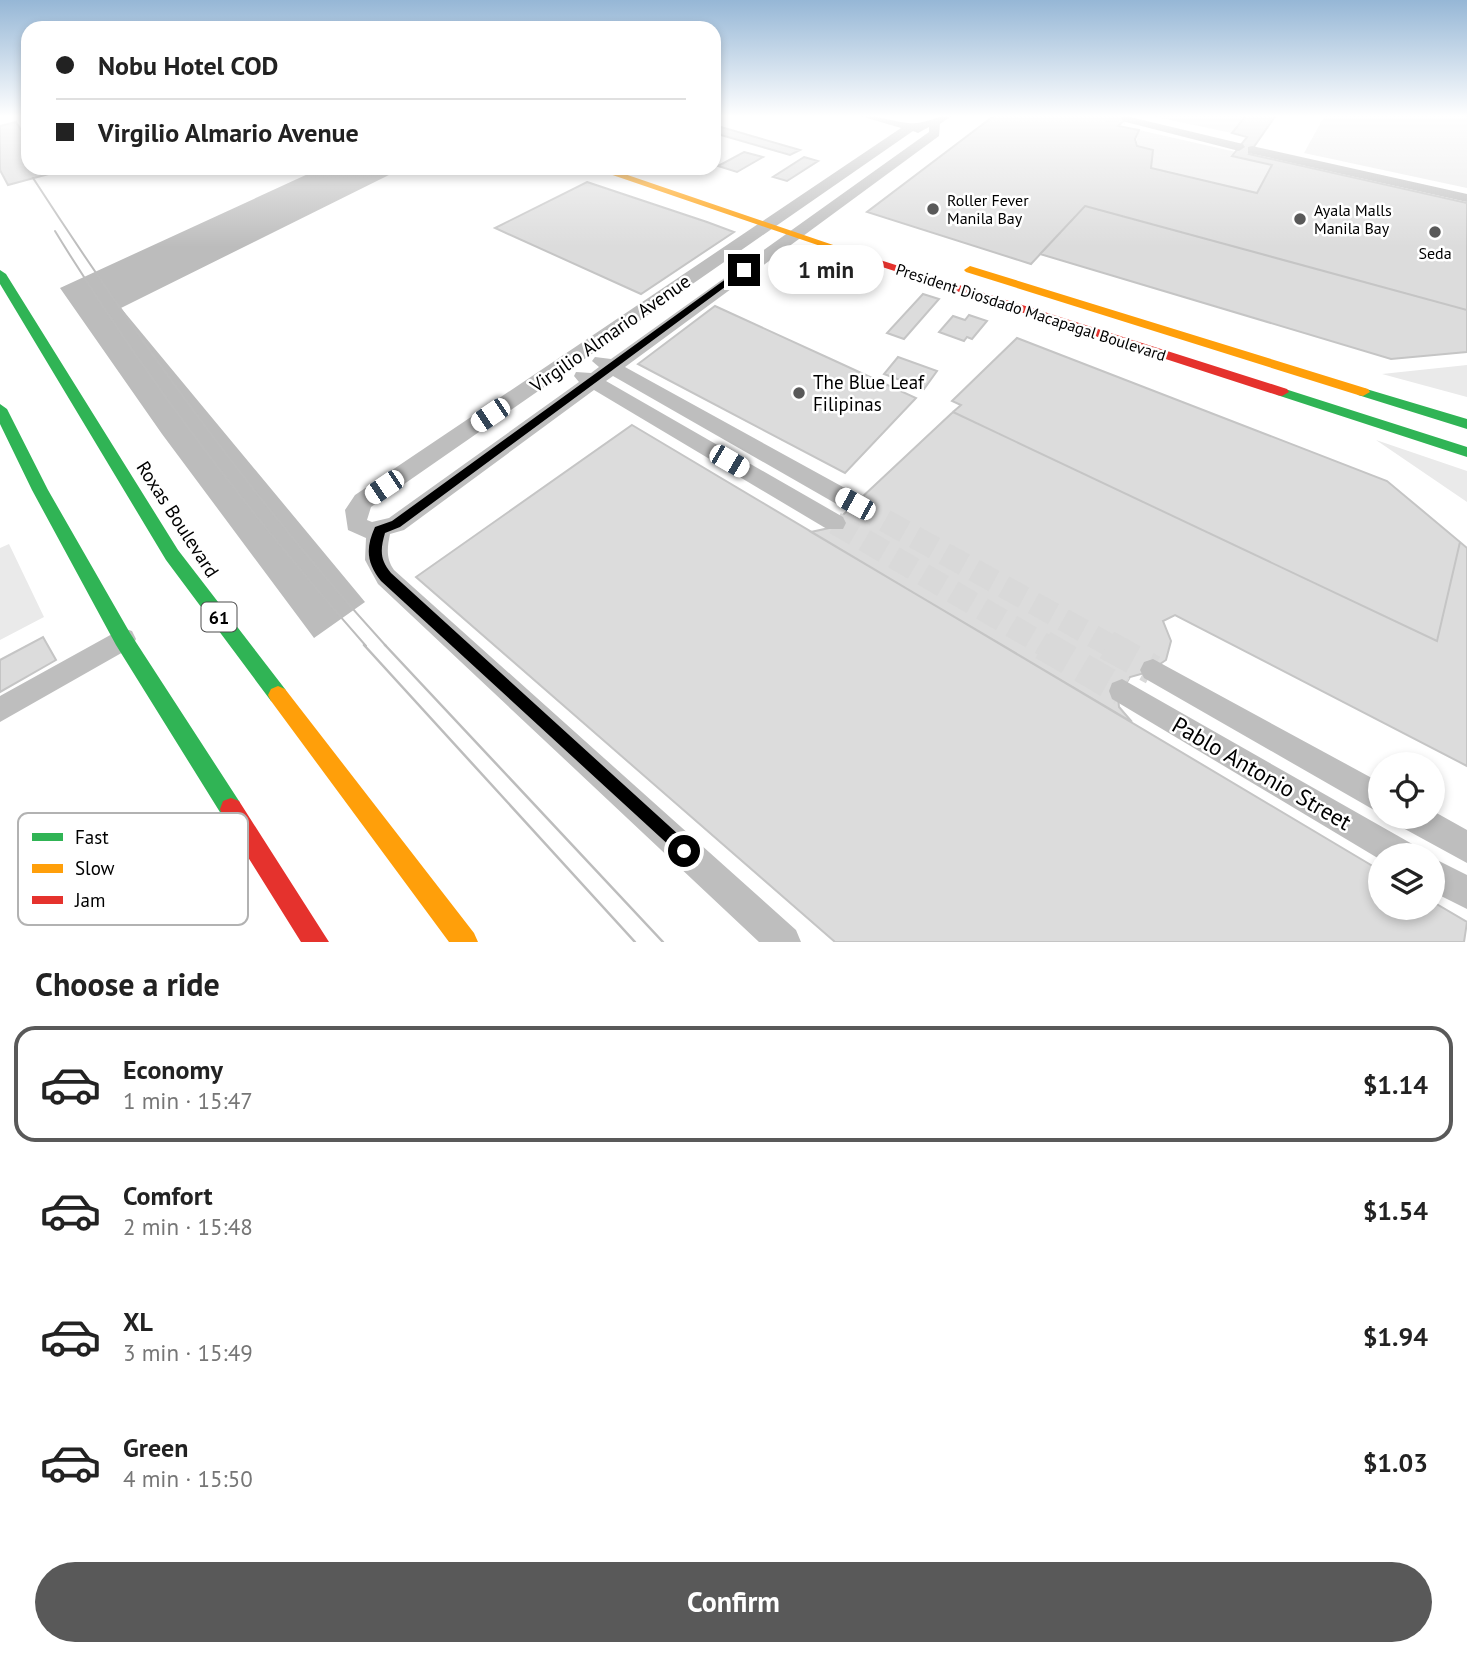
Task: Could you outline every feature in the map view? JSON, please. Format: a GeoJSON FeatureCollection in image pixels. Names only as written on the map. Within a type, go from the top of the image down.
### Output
{"type":"FeatureCollection","features":[{"type":"Feature","properties":{"kind":"main road","name":"President Diosdado Macapagal Boulevard"},"geometry":{"type":"LineString","coordinates":[[617,175],[792,235],[1467,452]]}},
{"type":"Feature","properties":{"kind":"main road"},"geometry":{"type":"LineString","coordinates":[[671,175],[734,196]]}},
{"type":"Feature","properties":{"kind":"main road"},"geometry":{"type":"LineString","coordinates":[[760,205],[830,227]]}},
{"type":"Feature","properties":{"kind":"main road","name":"President Diosdado Macapagal Boulevard"},"geometry":{"type":"LineString","coordinates":[[954,265],[1467,424]]}},
{"type":"Feature","properties":{"kind":"main road","name":"Roxas Boulevard"},"geometry":{"type":"LineString","coordinates":[[0,274],[172,555],[465,942]]}},
{"type":"Feature","properties":{"kind":"main road"},"geometry":{"type":"LineString","coordinates":[[0,409],[40,490],[123,639],[234,813]]}},
{"type":"Feature","properties":{"kind":"main road"},"geometry":{"type":"LineString","coordinates":[[248,835],[316,942]]}},
{"type":"Feature","properties":{"kind":"street","name":"Virgilio Almario Avenue"},"geometry":{"type":"LineString","coordinates":[[863,159],[363,501],[356,510],[356,524],[362,529],[379,531],[396,524],[893,159]]}},
{"type":"Feature","properties":{"kind":"street"},"geometry":{"type":"LineString","coordinates":[[1294,159],[1467,198]]}},
{"type":"Feature","properties":{"kind":"street"},"geometry":{"type":"LineString","coordinates":[[584,352],[855,504]]}},
{"type":"Feature","properties":{"kind":"street"},"geometry":{"type":"LineString","coordinates":[[564,365],[835,523]]}},
{"type":"Feature","properties":{"kind":"street"},"geometry":{"type":"LineString","coordinates":[[379,531],[375,563],[386,577],[784,942]]}},
{"type":"Feature","properties":{"kind":"street"},"geometry":{"type":"LineString","coordinates":[[0,710],[123,639]]}},
{"type":"Feature","properties":{"kind":"street","name":"Pablo Antonio Street"},"geometry":{"type":"LineString","coordinates":[[1153,670],[1368,792]]}},
{"type":"Feature","properties":{"kind":"street","name":"Pablo Antonio Street"},"geometry":{"type":"LineString","coordinates":[[1122,691],[1381,843]]}},
{"type":"Feature","properties":{"kind":"street"},"geometry":{"type":"LineString","coordinates":[[1435,829],[1467,847]]}},
{"type":"Feature","properties":{"kind":"street"},"geometry":{"type":"LineString","coordinates":[[1445,881],[1467,893]]}},
{"type":"Feature","properties":{"kind":"shaded area"},"geometry":{"type":"Polygon","coordinates":[[[1145,159],[1243,159],[1272,165],[1257,193],[1151,168],[1145,159]]]}},
{"type":"Feature","properties":{"kind":"shaded area"},"geometry":{"type":"Polygon","coordinates":[[[1332,159],[1467,159],[1467,188],[1332,159]]]}},
{"type":"Feature","properties":{"kind":"shaded area"},"geometry":{"type":"Polygon","coordinates":[[[306,175],[389,175],[121,308],[365,602],[314,638],[162,434],[60,288],[306,175]]]}},
{"type":"Feature","properties":{"kind":"shaded area"},"geometry":{"type":"Polygon","coordinates":[[[1467,365],[1467,397],[1382,374],[1467,365]]]}},
{"type":"Feature","properties":{"kind":"shaded area"},"geometry":{"type":"Polygon","coordinates":[[[1376,440],[1467,471],[1467,502],[1376,440]]]}},
{"type":"Feature","properties":{"kind":"shaded area"},"geometry":{"type":"Polygon","coordinates":[[[9,544],[44,617],[0,640],[0,548],[9,544]]]}},
{"type":"Feature","properties":{"kind":"building"},"geometry":{"type":"Polygon","coordinates":[[[0,159],[21,159],[21,175],[45,175],[8,185],[0,170],[0,159]]]}},
{"type":"Feature","properties":{"kind":"building"},"geometry":{"type":"Polygon","coordinates":[[[731,159],[760,159],[737,172],[721,167],[731,159]]]}},
{"type":"Feature","properties":{"kind":"building"},"geometry":{"type":"Polygon","coordinates":[[[801,159],[818,161],[787,181],[773,177],[801,159]]]}},
{"type":"Feature","properties":{"kind":"building","name":"Ayala Malls Manila Bay"},"geometry":{"type":"Polygon","coordinates":[[[937,159],[1152,159],[1151,168],[1257,193],[1272,165],[1245,159],[1271,159],[1467,203],[1467,310],[1085,206],[1031,264],[867,212],[937,159]]]}},
{"type":"Feature","properties":{"kind":"building"},"geometry":{"type":"Polygon","coordinates":[[[587,182],[734,232],[641,294],[495,228],[587,182]]]}},
{"type":"Feature","properties":{"kind":"building"},"geometry":{"type":"Polygon","coordinates":[[[1085,206],[1467,310],[1467,352],[1391,359],[1040,254],[1085,206]]]}},
{"type":"Feature","properties":{"kind":"building"},"geometry":{"type":"Polygon","coordinates":[[[923,294],[939,299],[904,339],[887,333],[923,294]]]}},
{"type":"Feature","properties":{"kind":"building","name":"The Blue Leaf Filipinas"},"geometry":{"type":"Polygon","coordinates":[[[715,306],[916,398],[845,473],[638,364],[715,306]]]}},
{"type":"Feature","properties":{"kind":"building"},"geometry":{"type":"Polygon","coordinates":[[[969,315],[987,321],[972,339],[967,337],[964,341],[939,332],[953,316],[965,320],[969,315]]]}},
{"type":"Feature","properties":{"kind":"building"},"geometry":{"type":"Polygon","coordinates":[[[1017,338],[1387,481],[1460,542],[1437,641],[953,412],[961,405],[952,401],[1017,338]]]}},
{"type":"Feature","properties":{"kind":"building"},"geometry":{"type":"Polygon","coordinates":[[[898,357],[937,371],[924,389],[884,374],[898,357]]]}},
{"type":"Feature","properties":{"kind":"building"},"geometry":{"type":"Polygon","coordinates":[[[953,412],[1437,641],[1460,542],[1467,548],[1467,766],[1445,755],[1445,752],[1440,752],[1175,615],[1163,621],[1171,641],[1166,660],[1148,672],[1130,677],[1118,697],[1119,707],[1132,722],[811,532],[829,528],[953,412]]]}},
{"type":"Feature","properties":{"kind":"building"},"geometry":{"type":"Polygon","coordinates":[[[632,425],[1368,863],[1368,920],[1445,920],[1445,909],[1467,922],[1464,942],[835,942],[416,577],[632,425]]]}},
{"type":"Feature","properties":{"kind":"building"},"geometry":{"type":"Polygon","coordinates":[[[43,637],[56,660],[0,692],[0,660],[43,637]]]}},
{"type":"Feature","properties":{"kind":"tunnel"},"geometry":{"type":"LineString","coordinates":[[855,504],[1111,646]]}},
{"type":"Feature","properties":{"kind":"tunnel"},"geometry":{"type":"LineString","coordinates":[[835,523],[1046,646]]}},
{"type":"Feature","properties":{"kind":"tunnel"},"geometry":{"type":"LineString","coordinates":[[1043,645],[1122,691]]}},
{"type":"Feature","properties":{"kind":"tunnel"},"geometry":{"type":"LineString","coordinates":[[1107,645],[1153,670]]}},
{"type":"Feature","properties":{"kind":"tram line"},"geometry":{"type":"LineString","coordinates":[[33,178],[73,240],[200,419],[290,535],[386,646]]}},
{"type":"Feature","properties":{"kind":"tram line"},"geometry":{"type":"LineString","coordinates":[[55,231],[163,394],[281,546],[366,646]]}},
{"type":"Feature","properties":{"kind":"tram line"},"geometry":{"type":"LineString","coordinates":[[364,645],[635,942]]}},
{"type":"Feature","properties":{"kind":"tram line"},"geometry":{"type":"LineString","coordinates":[[385,645],[663,942]]}},
{"type":"Feature","properties":{"kind":"traffic: fast"},"geometry":{"type":"LineString","coordinates":[[0,274],[172,555],[278,695]]}},
{"type":"Feature","properties":{"kind":"traffic: fast"},"geometry":{"type":"LineString","coordinates":[[1282,392],[1467,452]]}},
{"type":"Feature","properties":{"kind":"traffic: fast"},"geometry":{"type":"LineString","coordinates":[[1363,392],[1467,424]]}},
{"type":"Feature","properties":{"kind":"traffic: fast"},"geometry":{"type":"LineString","coordinates":[[0,409],[40,490],[123,639],[231,809]]}},
{"type":"Feature","properties":{"kind":"traffic: slow"},"geometry":{"type":"LineString","coordinates":[[618,175],[880,263]]}},
{"type":"Feature","properties":{"kind":"traffic: slow"},"geometry":{"type":"LineString","coordinates":[[970,270],[1363,392]]}},
{"type":"Feature","properties":{"kind":"traffic: slow"},"geometry":{"type":"LineString","coordinates":[[278,695],[465,942]]}},
{"type":"Feature","properties":{"kind":"traffic: jam"},"geometry":{"type":"LineString","coordinates":[[880,263],[1282,392]]}},
{"type":"Feature","properties":{"kind":"traffic: jam"},"geometry":{"type":"LineString","coordinates":[[231,809],[234,813]]}},
{"type":"Feature","properties":{"kind":"traffic: jam"},"geometry":{"type":"LineString","coordinates":[[248,836],[316,942]]}},
{"type":"Feature","properties":{"kind":"place","name":"Roller Fever Manila Bay"},"geometry":{"type":"Point","coordinates":[933,209]}},
{"type":"Feature","properties":{"kind":"place","name":"Ayala Malls Manila Bay"},"geometry":{"type":"Point","coordinates":[1300,219]}},
{"type":"Feature","properties":{"kind":"place","name":"Seda"},"geometry":{"type":"Point","coordinates":[1435,232]}},
{"type":"Feature","properties":{"kind":"place","name":"The Blue Leaf Filipinas"},"geometry":{"type":"Point","coordinates":[799,393]}},
{"type":"Feature","properties":{"kind":"route"},"geometry":{"type":"LineString","coordinates":[[684,851],[386,577],[375,563],[375,547],[379,531],[396,524],[744,270]]}}]}
